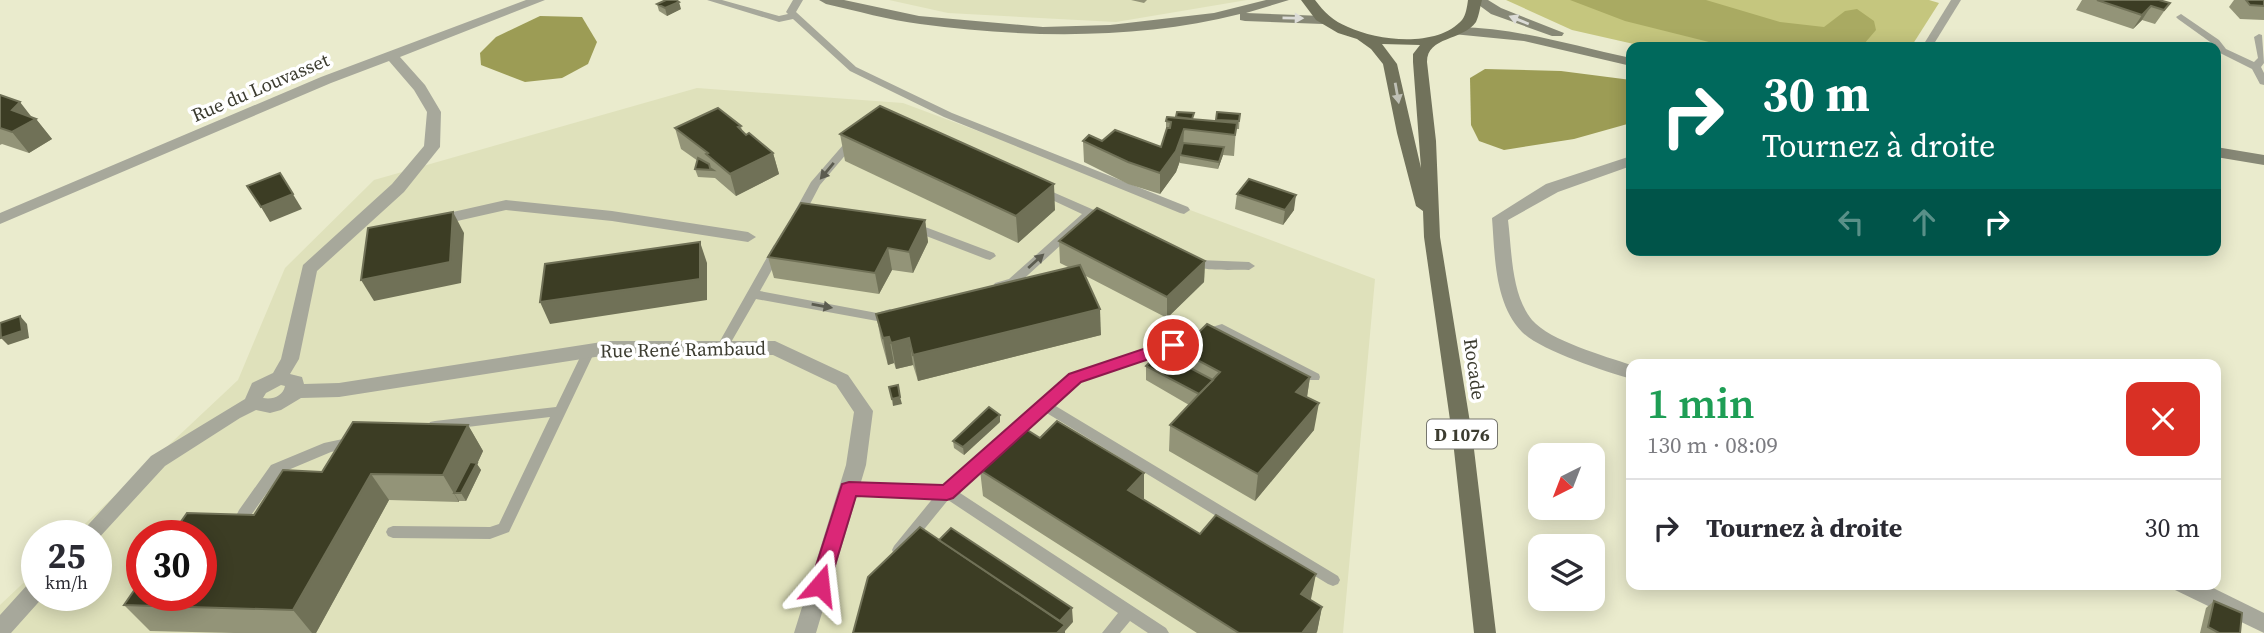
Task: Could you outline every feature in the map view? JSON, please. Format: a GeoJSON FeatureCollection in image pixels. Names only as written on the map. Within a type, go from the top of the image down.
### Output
{"type":"FeatureCollection","features":[{"type":"Feature","properties":{"kind":"main road"},"geometry":{"type":"LineString","coordinates":[[826,0],[919,20],[1043,31],[1110,29],[1214,17],[1282,0]]}},
{"type":"Feature","properties":{"kind":"main road"},"geometry":{"type":"LineString","coordinates":[[1308,0],[1323,20]]}},
{"type":"Feature","properties":{"kind":"main road"},"geometry":{"type":"LineString","coordinates":[[1458,31],[1470,21],[1477,0],[1529,25],[1626,53]]}},
{"type":"Feature","properties":{"kind":"main road"},"geometry":{"type":"LineString","coordinates":[[1214,17],[1323,20],[1363,38],[1385,42],[1430,41],[1458,31],[1497,31],[1626,61]]}},
{"type":"Feature","properties":{"kind":"main road","name":"Rocade"},"geometry":{"type":"LineString","coordinates":[[1363,38],[1376,46],[1390,64],[1404,133],[1432,237]]}},
{"type":"Feature","properties":{"kind":"main road","name":"Rocade"},"geometry":{"type":"LineString","coordinates":[[1430,41],[1420,54],[1420,62],[1428,141],[1432,237],[1462,441],[1485,633]]}},
{"type":"Feature","properties":{"kind":"main road"},"geometry":{"type":"LineString","coordinates":[[2221,153],[2264,160]]}},
{"type":"Feature","properties":{"kind":"street","name":"Rue du Louvasset"},"geometry":{"type":"LineString","coordinates":[[0,219],[314,85],[538,0]]}},
{"type":"Feature","properties":{"kind":"street"},"geometry":{"type":"LineString","coordinates":[[279,378],[295,382],[294,391],[284,402],[262,407],[255,402],[258,388],[279,378],[290,359],[309,269],[398,188],[432,147],[434,112],[419,88],[392,55]]}},
{"type":"Feature","properties":{"kind":"street"},"geometry":{"type":"LineString","coordinates":[[1626,163],[1552,188],[1500,218],[1508,290],[1528,328],[1597,361],[1626,370]]}},
{"type":"Feature","properties":{"kind":"street"},"geometry":{"type":"LineString","coordinates":[[418,225],[506,205],[612,216],[748,237]]}},
{"type":"Feature","properties":{"kind":"street"},"geometry":{"type":"LineString","coordinates":[[366,215],[384,225]]}},
{"type":"Feature","properties":{"kind":"street","name":"Rue René Rambaud"},"geometry":{"type":"LineString","coordinates":[[294,391],[339,390],[608,348],[775,348],[842,380],[863,411],[856,464],[805,633]]}},
{"type":"Feature","properties":{"kind":"street"},"geometry":{"type":"LineString","coordinates":[[103,520],[158,461],[233,412],[255,402]]}},
{"type":"Feature","properties":{"kind":"street"},"geometry":{"type":"LineString","coordinates":[[2195,590],[2264,623]]}},
{"type":"Feature","properties":{"kind":"street"},"geometry":{"type":"LineString","coordinates":[[0,630],[21,607]]}},
{"type":"Feature","properties":{"kind":"lane"},"geometry":{"type":"LineString","coordinates":[[712,0],[779,19],[795,16]]}},
{"type":"Feature","properties":{"kind":"lane"},"geometry":{"type":"LineString","coordinates":[[799,0],[791,12],[853,69],[948,115],[1184,210]]}},
{"type":"Feature","properties":{"kind":"lane"},"geometry":{"type":"LineString","coordinates":[[1930,42],[1956,0]]}},
{"type":"Feature","properties":{"kind":"lane"},"geometry":{"type":"LineString","coordinates":[[2181,17],[2216,42]]}},
{"type":"Feature","properties":{"kind":"lane"},"geometry":{"type":"LineString","coordinates":[[2256,67],[2263,58],[2259,37]]}},
{"type":"Feature","properties":{"kind":"lane"},"geometry":{"type":"LineString","coordinates":[[2221,50],[2256,67],[2264,82]]}},
{"type":"Feature","properties":{"kind":"lane"},"geometry":{"type":"LineString","coordinates":[[722,348],[754,294],[757,281],[786,235],[809,210],[816,184],[863,128]]}},
{"type":"Feature","properties":{"kind":"lane"},"geometry":{"type":"LineString","coordinates":[[1030,186],[1102,219]]}},
{"type":"Feature","properties":{"kind":"lane"},"geometry":{"type":"LineString","coordinates":[[985,289],[1013,282],[1090,213]]}},
{"type":"Feature","properties":{"kind":"lane"},"geometry":{"type":"LineString","coordinates":[[904,223],[990,256]]}},
{"type":"Feature","properties":{"kind":"lane"},"geometry":{"type":"LineString","coordinates":[[1185,258],[1196,264],[1249,266]]}},
{"type":"Feature","properties":{"kind":"lane"},"geometry":{"type":"LineString","coordinates":[[754,294],[877,317],[904,310]]}},
{"type":"Feature","properties":{"kind":"lane"},"geometry":{"type":"LineString","coordinates":[[892,558],[947,492],[1075,378],[1222,328],[1314,377]]}},
{"type":"Feature","properties":{"kind":"lane"},"geometry":{"type":"LineString","coordinates":[[393,532],[490,533],[504,528],[589,351]]}},
{"type":"Feature","properties":{"kind":"lane"},"geometry":{"type":"LineString","coordinates":[[1044,405],[1333,580]]}},
{"type":"Feature","properties":{"kind":"lane"},"geometry":{"type":"LineString","coordinates":[[421,427],[559,411]]}},
{"type":"Feature","properties":{"kind":"lane"},"geometry":{"type":"LineString","coordinates":[[244,514],[276,468],[329,447],[369,439]]}},
{"type":"Feature","properties":{"kind":"lane"},"geometry":{"type":"LineString","coordinates":[[849,489],[947,492],[1161,633]]}},
{"type":"Feature","properties":{"kind":"lane"},"geometry":{"type":"LineString","coordinates":[[1110,633],[1129,612]]}},
{"type":"Feature","properties":{"kind":"shaded area"},"geometry":{"type":"Polygon","coordinates":[[[889,0],[1247,0],[1116,22],[948,13],[889,0]]]}},
{"type":"Feature","properties":{"kind":"shaded area"},"geometry":{"type":"Polygon","coordinates":[[[1570,0],[1706,0],[1780,22],[1824,27],[1845,11],[1857,9],[1874,21],[1876,30],[1866,42],[1709,42],[1625,21],[1570,0]]]}},
{"type":"Feature","properties":{"kind":"shaded area"},"geometry":{"type":"Polygon","coordinates":[[[540,16],[582,17],[597,42],[588,64],[562,78],[525,82],[481,65],[480,53],[496,37],[540,16]]]}},
{"type":"Feature","properties":{"kind":"shaded area"},"geometry":{"type":"Polygon","coordinates":[[[1485,69],[1561,71],[1626,79],[1626,124],[1574,139],[1504,150],[1479,141],[1471,125],[1470,78],[1485,69]]]}},
{"type":"Feature","properties":{"kind":"shaded area"},"geometry":{"type":"Polygon","coordinates":[[[697,88],[903,103],[1375,279],[1343,633],[0,633],[0,605],[21,585],[21,611],[112,611],[112,520],[89,520],[238,380],[285,268],[374,180],[697,88]]]}},
{"type":"Feature","properties":{"kind":"green space"},"geometry":{"type":"Polygon","coordinates":[[[1506,0],[1929,0],[1939,3],[1914,42],[1626,42],[1572,30],[1506,0]]]}},
{"type":"Feature","properties":{"kind":"building"},"geometry":{"type":"Polygon","coordinates":[[[666,0],[679,2],[665,8],[657,4],[666,0]]]}},
{"type":"Feature","properties":{"kind":"building"},"geometry":{"type":"Polygon","coordinates":[[[2097,0],[2159,0],[2170,3],[2164,10],[2151,6],[2142,15],[2097,0]]]}},
{"type":"Feature","properties":{"kind":"building"},"geometry":{"type":"Polygon","coordinates":[[[2246,0],[2264,0],[2264,6],[2250,5],[2246,0]]]}},
{"type":"Feature","properties":{"kind":"building"},"geometry":{"type":"Polygon","coordinates":[[[0,95],[20,102],[12,110],[36,119],[12,132],[0,128],[0,95]]]}},
{"type":"Feature","properties":{"kind":"building"},"geometry":{"type":"Polygon","coordinates":[[[880,106],[1054,184],[1016,216],[840,134],[880,106]]]}},
{"type":"Feature","properties":{"kind":"building"},"geometry":{"type":"Polygon","coordinates":[[[718,108],[741,126],[738,127],[746,135],[749,133],[773,153],[730,174],[675,128],[718,108]]]}},
{"type":"Feature","properties":{"kind":"building"},"geometry":{"type":"Polygon","coordinates":[[[1177,112],[1194,113],[1192,119],[1176,117],[1177,112]]]}},
{"type":"Feature","properties":{"kind":"building"},"geometry":{"type":"Polygon","coordinates":[[[1217,112],[1240,114],[1239,121],[1216,120],[1217,112]]]}},
{"type":"Feature","properties":{"kind":"building"},"geometry":{"type":"Polygon","coordinates":[[[1167,117],[1237,123],[1235,135],[1184,129],[1176,151],[1160,173],[1128,162],[1083,141],[1089,135],[1102,141],[1115,130],[1161,147],[1167,128],[1170,128],[1171,122],[1166,121],[1167,117]]]}},
{"type":"Feature","properties":{"kind":"building"},"geometry":{"type":"Polygon","coordinates":[[[1183,143],[1224,147],[1219,162],[1180,155],[1183,143]]]}},
{"type":"Feature","properties":{"kind":"building"},"geometry":{"type":"Polygon","coordinates":[[[698,158],[709,164],[713,170],[695,169],[698,158]]]}},
{"type":"Feature","properties":{"kind":"building"},"geometry":{"type":"Polygon","coordinates":[[[280,173],[293,194],[261,207],[247,186],[280,173]]]}},
{"type":"Feature","properties":{"kind":"building"},"geometry":{"type":"Polygon","coordinates":[[[1249,179],[1296,195],[1285,210],[1237,194],[1249,179]]]}},
{"type":"Feature","properties":{"kind":"building"},"geometry":{"type":"Polygon","coordinates":[[[801,203],[925,220],[909,252],[888,248],[875,273],[768,257],[801,203]]]}},
{"type":"Feature","properties":{"kind":"building"},"geometry":{"type":"Polygon","coordinates":[[[1097,208],[1205,261],[1167,297],[1059,241],[1097,208]]]}},
{"type":"Feature","properties":{"kind":"building"},"geometry":{"type":"Polygon","coordinates":[[[453,212],[450,262],[361,280],[368,228],[453,212]]]}},
{"type":"Feature","properties":{"kind":"building"},"geometry":{"type":"Polygon","coordinates":[[[700,242],[700,279],[540,302],[545,264],[700,242]]]}},
{"type":"Feature","properties":{"kind":"building"},"geometry":{"type":"Polygon","coordinates":[[[1080,265],[1100,309],[913,355],[909,338],[891,343],[889,337],[883,338],[876,314],[1080,265]]]}},
{"type":"Feature","properties":{"kind":"building"},"geometry":{"type":"Polygon","coordinates":[[[20,316],[22,331],[1,338],[0,323],[20,316]]]}},
{"type":"Feature","properties":{"kind":"building"},"geometry":{"type":"Polygon","coordinates":[[[1207,324],[1310,377],[1296,392],[1319,403],[1258,474],[1170,425],[1220,372],[1160,340],[1173,328],[1193,338],[1207,324]]]}},
{"type":"Feature","properties":{"kind":"building"},"geometry":{"type":"Polygon","coordinates":[[[1160,352],[1213,380],[1199,394],[1146,366],[1160,352]]]}},
{"type":"Feature","properties":{"kind":"building"},"geometry":{"type":"Polygon","coordinates":[[[898,385],[900,397],[892,399],[889,387],[898,385]]]}},
{"type":"Feature","properties":{"kind":"building"},"geometry":{"type":"Polygon","coordinates":[[[989,407],[1000,415],[963,447],[953,441],[989,407]]]}},
{"type":"Feature","properties":{"kind":"building"},"geometry":{"type":"Polygon","coordinates":[[[1057,421],[1144,473],[1128,490],[1200,534],[1216,515],[1316,574],[1301,594],[1322,607],[1302,633],[1239,633],[980,470],[1024,428],[1040,438],[1057,421]]]}},
{"type":"Feature","properties":{"kind":"building"},"geometry":{"type":"Polygon","coordinates":[[[353,422],[468,425],[443,475],[371,474],[293,610],[217,608],[217,520],[182,520],[187,513],[254,515],[283,470],[322,472],[353,422]]]}},
{"type":"Feature","properties":{"kind":"building"},"geometry":{"type":"Polygon","coordinates":[[[470,462],[477,463],[461,493],[454,493],[470,462]]]}},
{"type":"Feature","properties":{"kind":"building"},"geometry":{"type":"Polygon","coordinates":[[[920,527],[1065,625],[1057,633],[853,633],[868,577],[920,527]]]}},
{"type":"Feature","properties":{"kind":"building"},"geometry":{"type":"Polygon","coordinates":[[[951,528],[1072,608],[1060,621],[939,540],[951,528]]]}},
{"type":"Feature","properties":{"kind":"building"},"geometry":{"type":"Polygon","coordinates":[[[2214,601],[2242,613],[2240,633],[2219,633],[2208,627],[2214,601]]]}},
{"type":"Feature","properties":{"kind":"route"},"geometry":{"type":"LineString","coordinates":[[820,585],[849,489],[947,492],[1075,378],[1173,345]]}}]}
